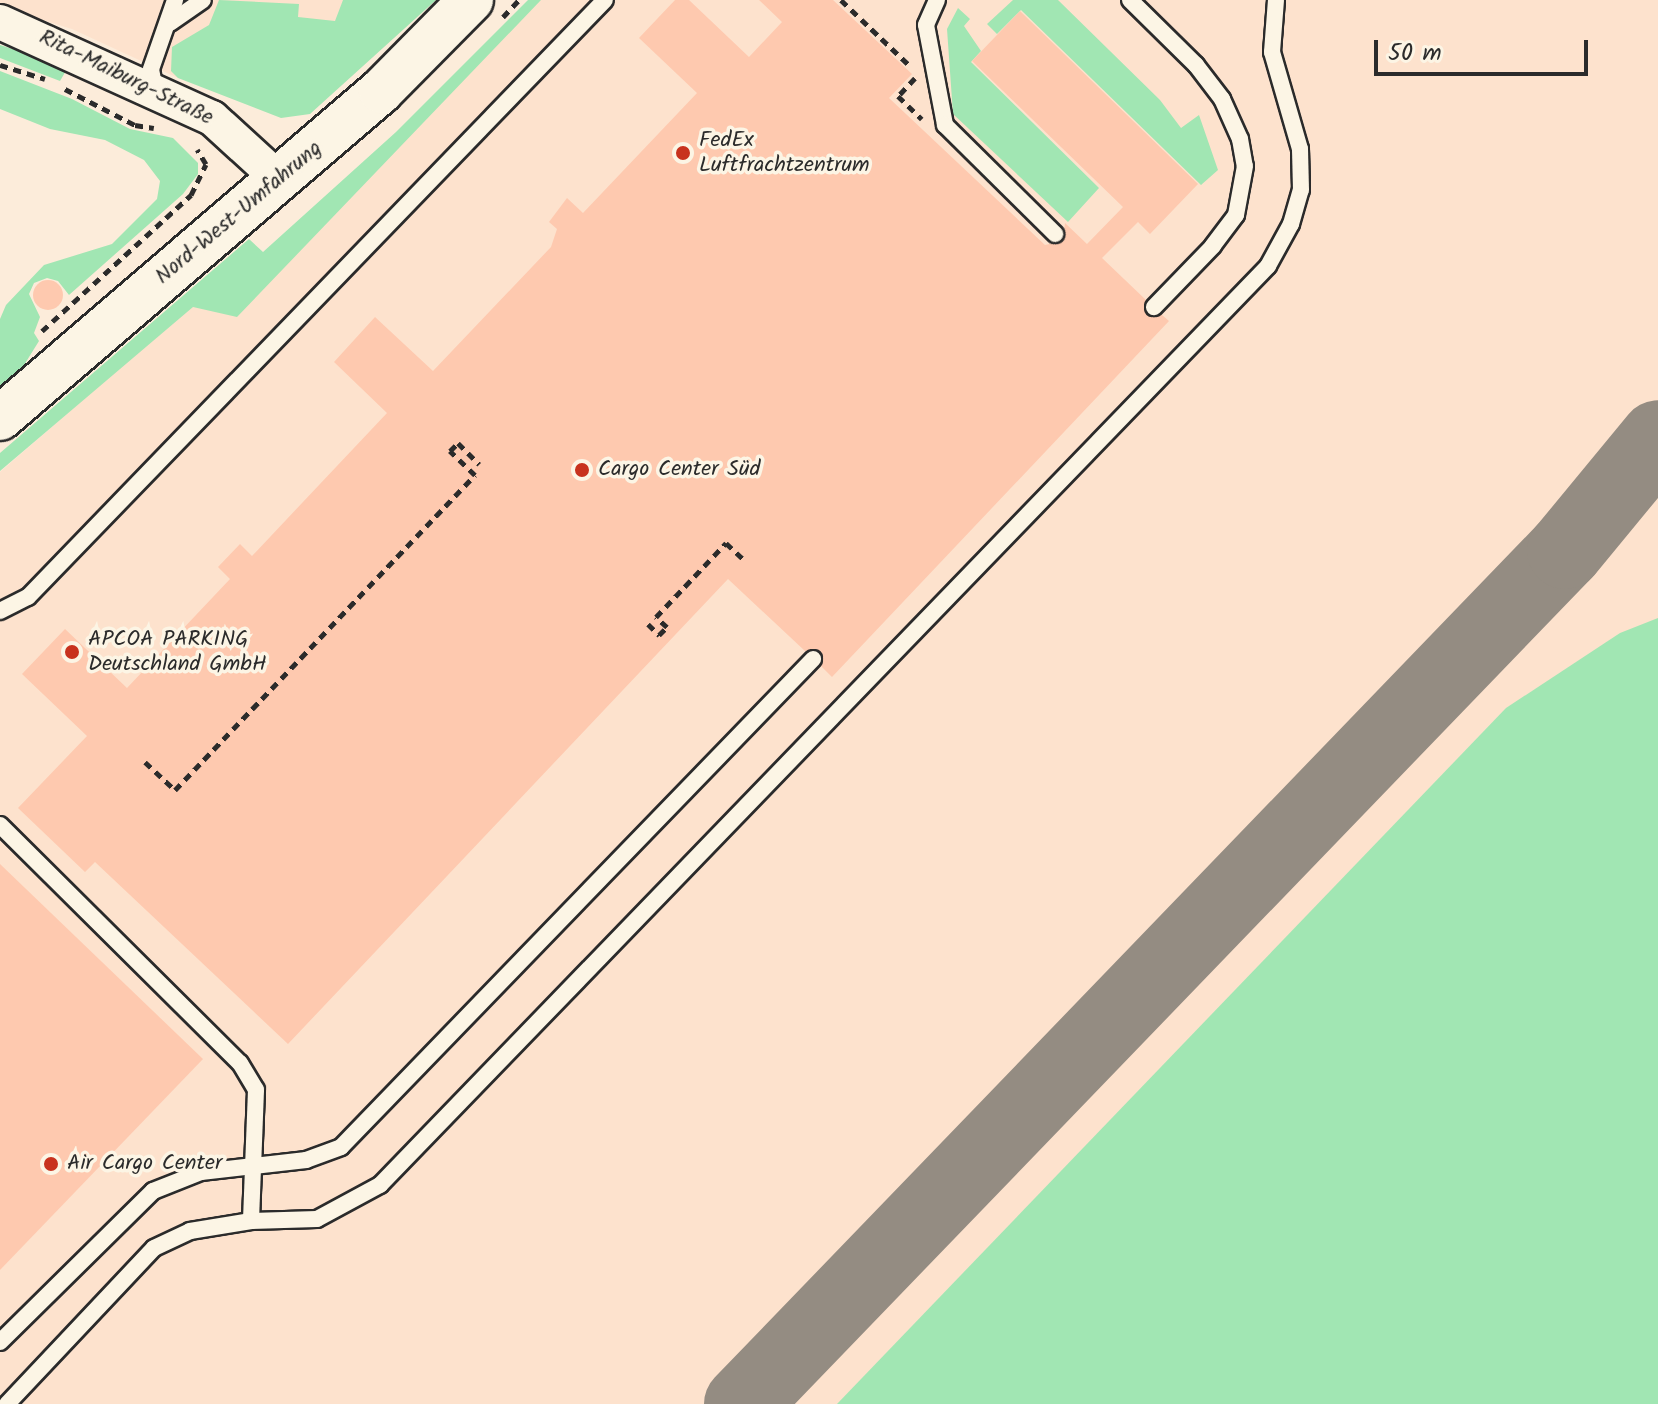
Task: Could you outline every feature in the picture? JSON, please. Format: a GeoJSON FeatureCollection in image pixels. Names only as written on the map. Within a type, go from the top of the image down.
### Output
{"type":"FeatureCollection","features":[{"type":"Feature","properties":{"kind":"main road","name":"Nord-West-Umfahrung"},"geometry":{"type":"LineString","coordinates":[[0,418],[381,91],[471,0]]}},
{"type":"Feature","properties":{"kind":"street","name":"Rita-Maiburg-Straße"},"geometry":{"type":"LineString","coordinates":[[0,22],[212,118],[280,180]]}},
{"type":"Feature","properties":{"kind":"lane"},"geometry":{"type":"LineString","coordinates":[[155,91],[151,69],[170,23],[175,0]]}},
{"type":"Feature","properties":{"kind":"lane"},"geometry":{"type":"LineString","coordinates":[[170,23],[203,0]]}},
{"type":"Feature","properties":{"kind":"lane"},"geometry":{"type":"LineString","coordinates":[[0,611],[28,597],[605,0]]}},
{"type":"Feature","properties":{"kind":"lane"},"geometry":{"type":"LineString","coordinates":[[937,0],[926,25],[945,125],[1055,234]]}},
{"type":"Feature","properties":{"kind":"lane"},"geometry":{"type":"LineString","coordinates":[[1130,0],[1196,65],[1222,99],[1240,139],[1245,166],[1236,215],[1154,307]]}},
{"type":"Feature","properties":{"kind":"lane"},"geometry":{"type":"LineString","coordinates":[[7,1404],[154,1248],[190,1231],[251,1221],[317,1219],[380,1185],[1268,266],[1291,224],[1301,190],[1300,149],[1272,52],[1270,3]]}},
{"type":"Feature","properties":{"kind":"lane"},"geometry":{"type":"LineString","coordinates":[[0,1342],[153,1191],[201,1172],[255,1163],[306,1160],[341,1147],[813,659]]}},
{"type":"Feature","properties":{"kind":"lane"},"geometry":{"type":"LineString","coordinates":[[0,825],[240,1063],[256,1090],[251,1221]]}},
{"type":"Feature","properties":{"kind":"path"},"geometry":{"type":"LineString","coordinates":[[0,65],[49,80]]}},
{"type":"Feature","properties":{"kind":"path"},"geometry":{"type":"LineString","coordinates":[[62,87],[135,125],[160,128]]}},
{"type":"Feature","properties":{"kind":"path"},"geometry":{"type":"LineString","coordinates":[[42,331],[191,195],[206,164],[192,144]]}},
{"type":"Feature","properties":{"kind":"path"},"geometry":{"type":"LineString","coordinates":[[145,762],[175,790],[475,475],[450,451],[458,443],[479,464]]}},
{"type":"Feature","properties":{"kind":"path"},"geometry":{"type":"LineString","coordinates":[[648,624],[659,635],[667,627],[656,617],[726,543],[745,561]]}},
{"type":"Feature","properties":{"kind":"shaded area"},"geometry":{"type":"Polygon","coordinates":[[[0,0],[346,0],[336,26],[180,71],[178,78],[72,29],[0,7],[0,0]]]}},
{"type":"Feature","properties":{"kind":"shaded area"},"geometry":{"type":"Polygon","coordinates":[[[538,0],[1658,0],[1658,1404],[0,1404],[0,472],[250,255],[270,252],[538,0]]]}},
{"type":"Feature","properties":{"kind":"green space"},"geometry":{"type":"Polygon","coordinates":[[[219,0],[299,4],[298,17],[335,21],[343,0],[436,0],[310,114],[281,118],[178,78],[171,71],[172,47],[209,25],[219,0]]]}},
{"type":"Feature","properties":{"kind":"green space"},"geometry":{"type":"Polygon","coordinates":[[[528,0],[541,0],[237,317],[193,307],[0,471],[0,453],[249,239],[263,252],[396,132],[528,0]]]}},
{"type":"Feature","properties":{"kind":"green space"},"geometry":{"type":"Polygon","coordinates":[[[1013,0],[1058,0],[1160,100],[1181,128],[1199,115],[1218,170],[1201,185],[1021,10],[997,34],[987,24],[1013,0]]]}},
{"type":"Feature","properties":{"kind":"green space"},"geometry":{"type":"Polygon","coordinates":[[[958,8],[970,19],[964,26],[981,51],[971,62],[1099,188],[1068,222],[953,114],[947,29],[958,8]]]}},
{"type":"Feature","properties":{"kind":"green space"},"geometry":{"type":"Polygon","coordinates":[[[0,45],[67,69],[60,81],[0,58],[0,45]]]}},
{"type":"Feature","properties":{"kind":"green space"},"geometry":{"type":"Polygon","coordinates":[[[0,71],[72,99],[130,129],[173,138],[198,163],[198,174],[183,194],[69,295],[58,281],[47,278],[34,283],[29,294],[40,317],[34,333],[39,341],[16,378],[0,390],[0,319],[6,305],[44,265],[112,244],[157,199],[160,181],[144,160],[105,140],[50,129],[0,109],[0,71]]]}},
{"type":"Feature","properties":{"kind":"green space"},"geometry":{"type":"Polygon","coordinates":[[[1658,618],[1658,1404],[837,1404],[1506,708],[1620,633],[1658,618]]]}},
{"type":"Feature","properties":{"kind":"building","name":"Cargo Center Süd"},"geometry":{"type":"Polygon","coordinates":[[[675,0],[689,0],[749,57],[782,22],[759,0],[833,0],[912,74],[889,98],[1045,245],[1063,241],[1065,223],[1087,244],[1123,207],[972,61],[1020,11],[1198,184],[1150,234],[1138,222],[1102,258],[1146,300],[1147,315],[1162,315],[1169,321],[832,677],[821,666],[820,651],[805,651],[728,579],[288,1044],[95,862],[85,872],[18,808],[87,736],[22,674],[65,629],[127,688],[230,579],[218,567],[240,544],[252,556],[387,413],[334,362],[375,317],[433,371],[551,247],[557,229],[549,222],[567,198],[583,213],[697,93],[639,38],[675,0]]]}},
{"type":"Feature","properties":{"kind":"building"},"geometry":{"type":"Polygon","coordinates":[[[48,280],[54,281],[62,289],[62,301],[54,309],[48,310],[42,309],[34,301],[33,295],[34,289],[42,281],[48,280]]]}},
{"type":"Feature","properties":{"kind":"building","name":"Air Cargo Center"},"geometry":{"type":"Polygon","coordinates":[[[0,864],[203,1059],[0,1270],[0,864]]]}},
{"type":"Feature","properties":{"kind":"taxiway"},"geometry":{"type":"LineString","coordinates":[[742,1404],[1565,551],[1658,438]]}},
{"type":"Feature","properties":{"kind":"place","name":"FedEx Luftfrachtzentrum"},"geometry":{"type":"Point","coordinates":[683,153]}},
{"type":"Feature","properties":{"kind":"place","name":"Cargo Center Süd"},"geometry":{"type":"Point","coordinates":[582,470]}},
{"type":"Feature","properties":{"kind":"place","name":"APCOA PARKING Deutschland GmbH"},"geometry":{"type":"Point","coordinates":[72,652]}},
{"type":"Feature","properties":{"kind":"place","name":"Air Cargo Center"},"geometry":{"type":"Point","coordinates":[51,1164]}}]}
